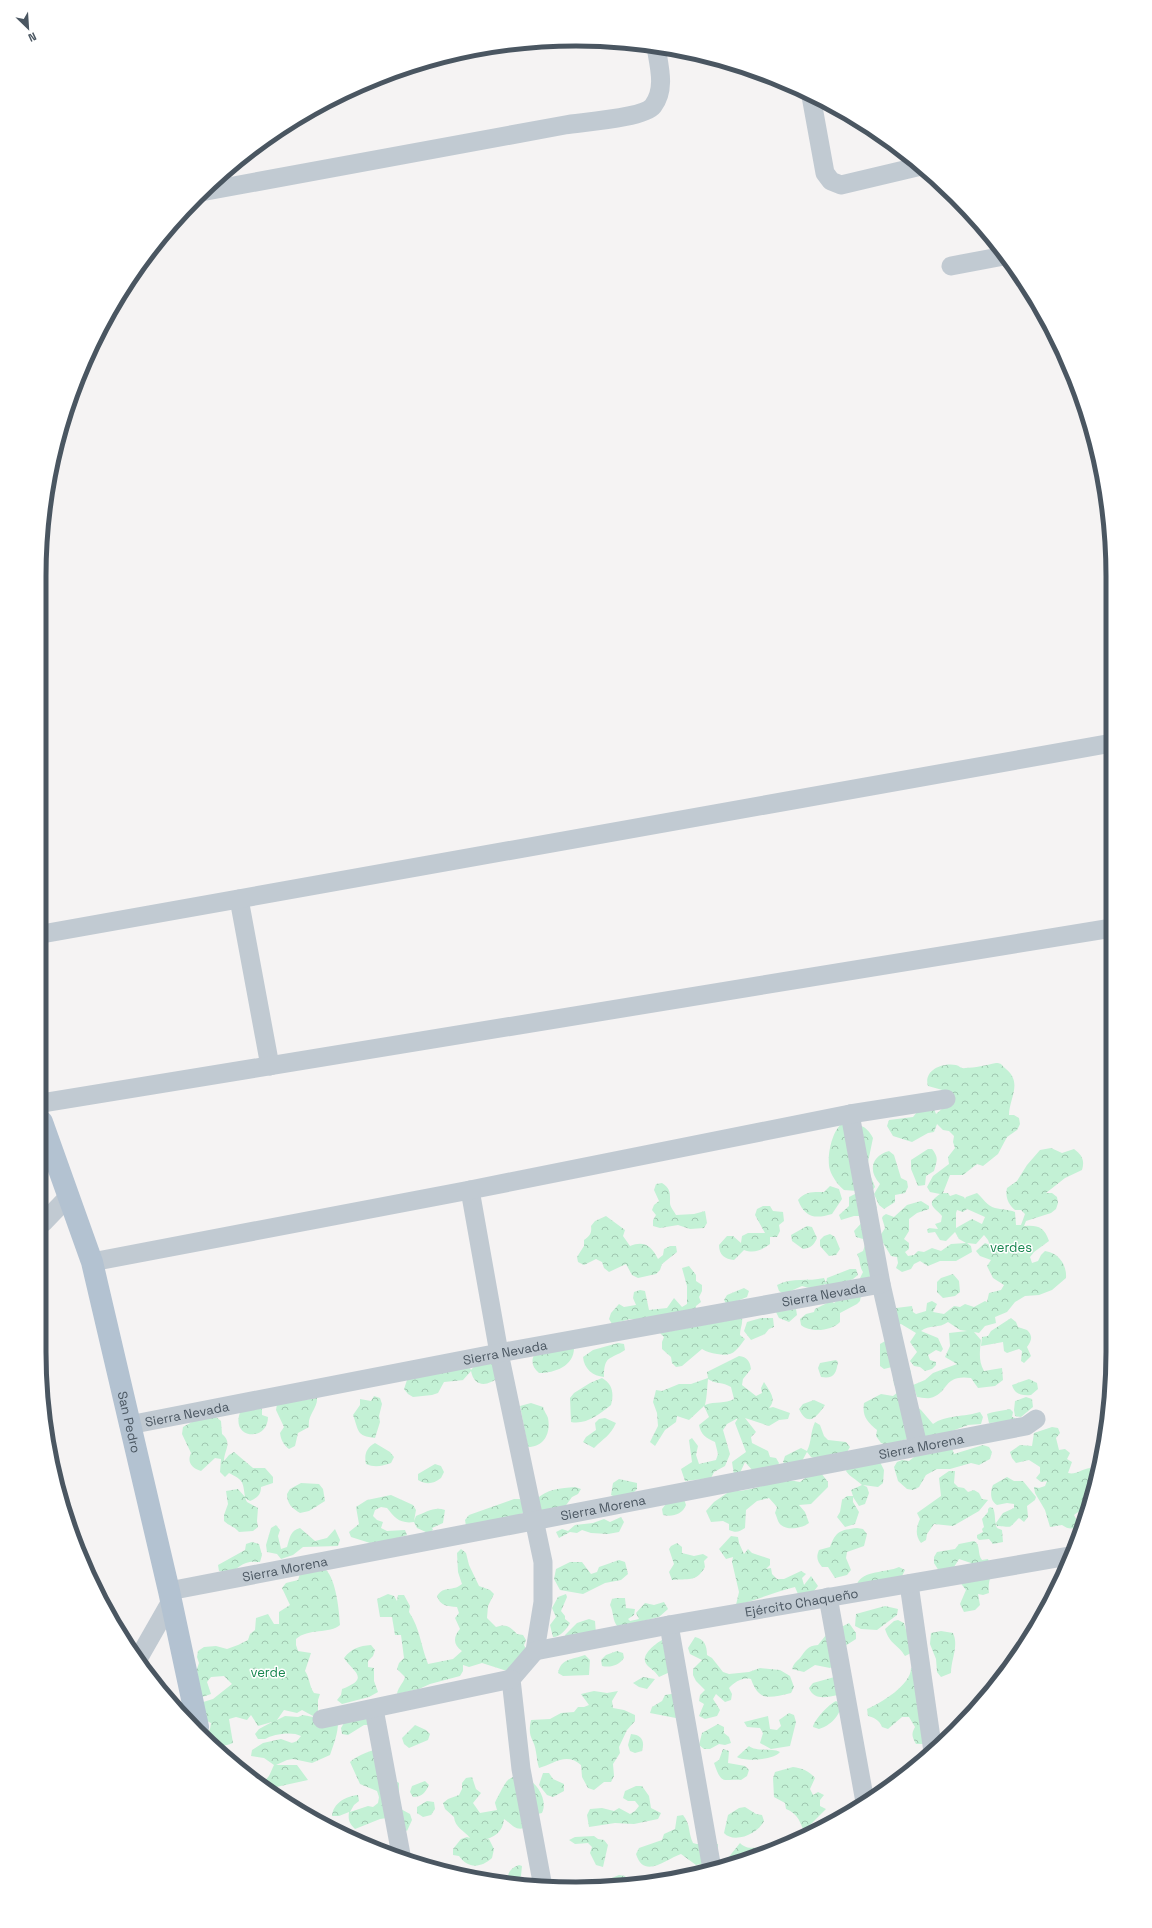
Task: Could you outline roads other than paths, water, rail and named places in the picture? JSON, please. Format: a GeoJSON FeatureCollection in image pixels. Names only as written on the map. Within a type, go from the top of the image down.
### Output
{"type":"FeatureCollection","features":[{"type":"Feature","properties":{"kind":"main road","name":"San Pedro"},"geometry":{"type":"LineString","coordinates":[[46,1133],[92,1262],[197,1722]]}},
{"type":"Feature","properties":{"kind":"street"},"geometry":{"type":"LineString","coordinates":[[214,190],[568,125],[639,114],[653,107],[659,94],[661,85],[657,53]]}},
{"type":"Feature","properties":{"kind":"street"},"geometry":{"type":"LineString","coordinates":[[812,102],[825,173],[830,181],[841,185],[913,168]]}},
{"type":"Feature","properties":{"kind":"street"},"geometry":{"type":"LineString","coordinates":[[951,266],[999,257]]}},
{"type":"Feature","properties":{"kind":"street"},"geometry":{"type":"LineString","coordinates":[[46,933],[1106,744]]}},
{"type":"Feature","properties":{"kind":"street"},"geometry":{"type":"LineString","coordinates":[[238,899],[270,1066]]}},
{"type":"Feature","properties":{"kind":"street"},"geometry":{"type":"LineString","coordinates":[[46,1102],[1106,929]]}},
{"type":"Feature","properties":{"kind":"street"},"geometry":{"type":"LineString","coordinates":[[92,1262],[470,1190],[850,1114],[946,1099]]}},
{"type":"Feature","properties":{"kind":"street"},"geometry":{"type":"LineString","coordinates":[[850,1114],[881,1284],[918,1446]]}},
{"type":"Feature","properties":{"kind":"street"},"geometry":{"type":"LineString","coordinates":[[322,1719],[511,1679],[535,1651],[543,1602],[543,1562],[499,1353],[470,1190]]}},
{"type":"Feature","properties":{"kind":"street"},"geometry":{"type":"LineString","coordinates":[[46,1220],[69,1196]]}},
{"type":"Feature","properties":{"kind":"street","name":"Sierra Nevada"},"geometry":{"type":"LineString","coordinates":[[129,1425],[499,1353],[881,1284]]}},
{"type":"Feature","properties":{"kind":"street","name":"Sierra Morena"},"geometry":{"type":"LineString","coordinates":[[169,1597],[535,1520],[1026,1426],[1036,1419]]}},
{"type":"Feature","properties":{"kind":"street","name":"Ejército Chaqueño"},"geometry":{"type":"LineString","coordinates":[[535,1651],[669,1625],[1065,1558]]}},
{"type":"Feature","properties":{"kind":"street"},"geometry":{"type":"LineString","coordinates":[[909,1584],[932,1744]]}},
{"type":"Feature","properties":{"kind":"street"},"geometry":{"type":"LineString","coordinates":[[141,1654],[169,1597]]}},
{"type":"Feature","properties":{"kind":"street"},"geometry":{"type":"LineString","coordinates":[[828,1597],[864,1797]]}},
{"type":"Feature","properties":{"kind":"street"},"geometry":{"type":"LineString","coordinates":[[669,1625],[711,1864]]}},
{"type":"Feature","properties":{"kind":"street"},"geometry":{"type":"LineString","coordinates":[[511,1679],[521,1769],[542,1881]]}},
{"type":"Feature","properties":{"kind":"street"},"geometry":{"type":"LineString","coordinates":[[374,1709],[401,1852]]}},
{"type":"Feature","properties":{"kind":"park label","name":"verdes"},"geometry":{"type":"Point","coordinates":[1011,1247]}},
{"type":"Feature","properties":{"kind":"park label","name":"verde"},"geometry":{"type":"Point","coordinates":[268,1672]}}]}
